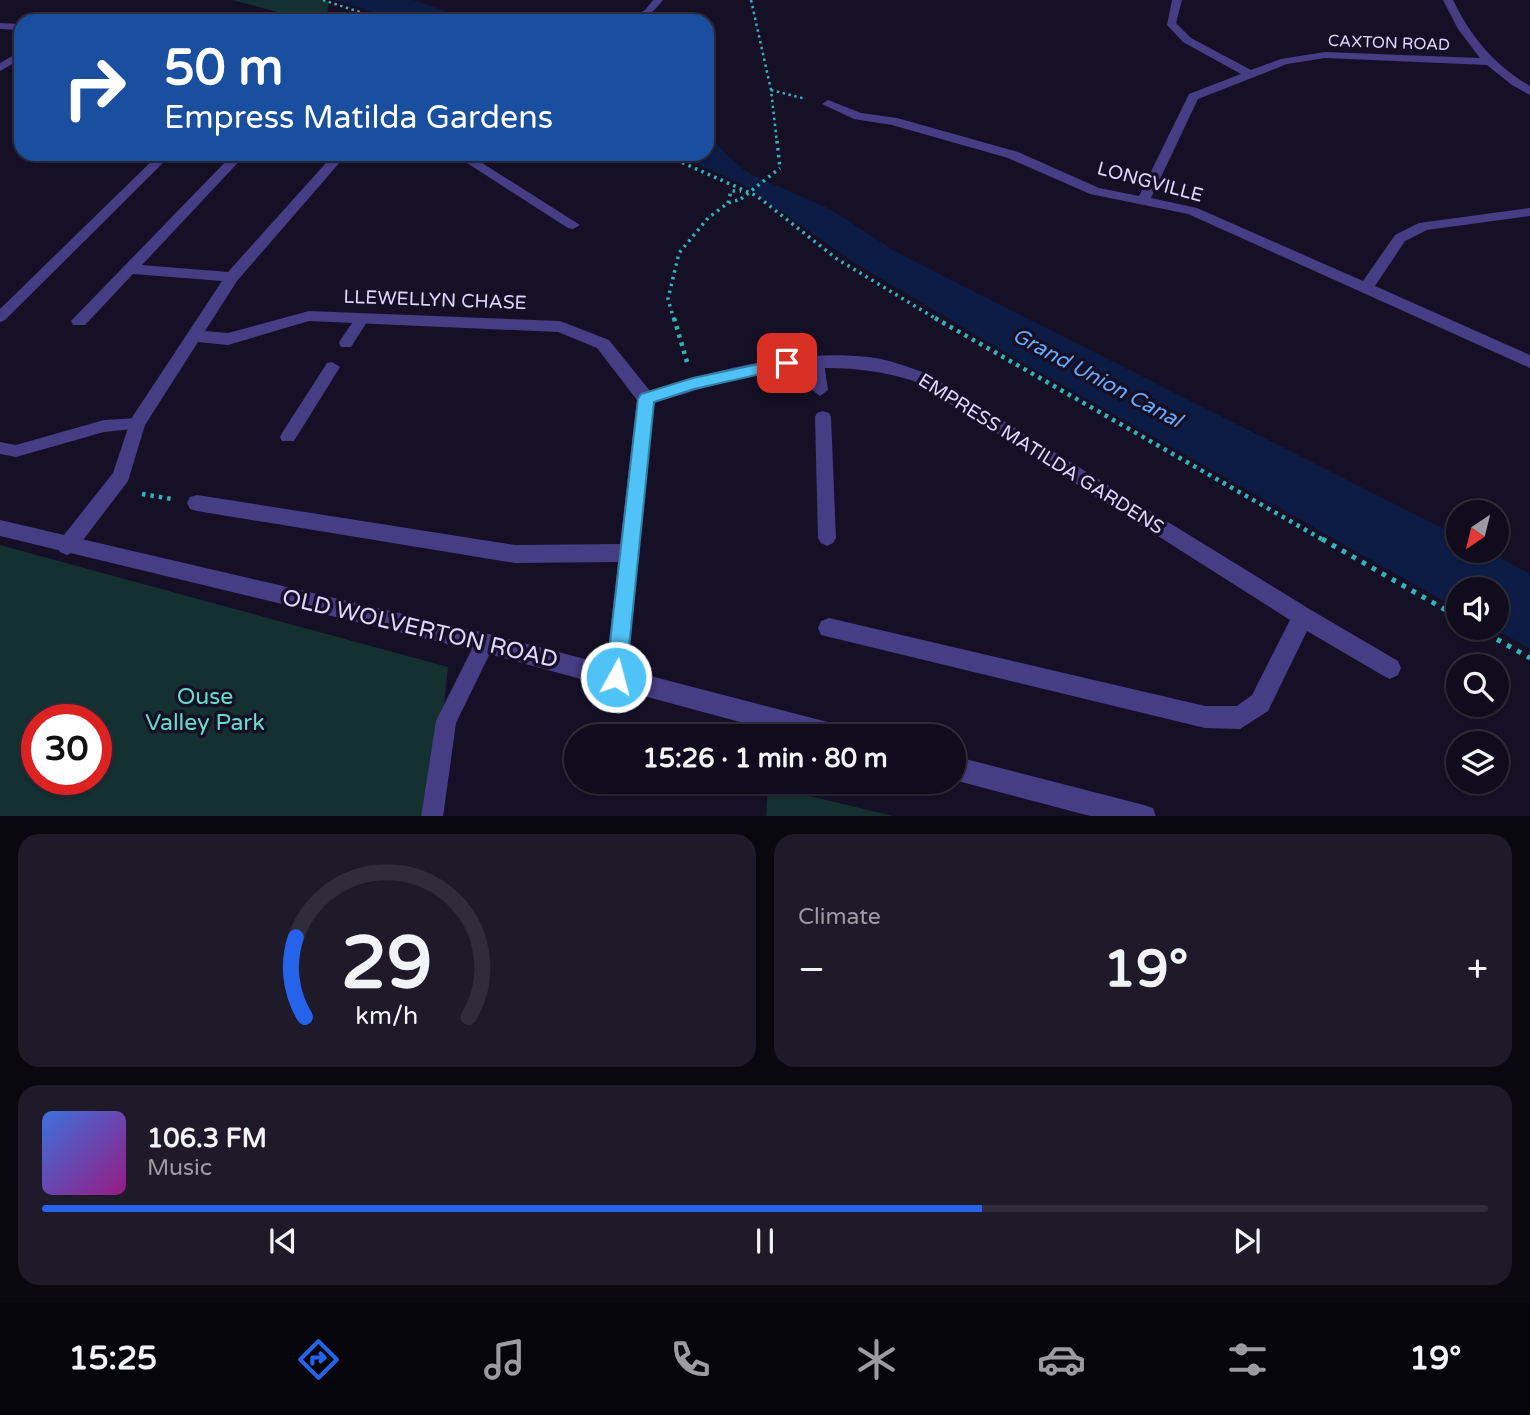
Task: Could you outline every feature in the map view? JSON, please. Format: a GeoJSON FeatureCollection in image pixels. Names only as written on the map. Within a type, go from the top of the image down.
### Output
{"type":"FeatureCollection","features":[{"type":"Feature","properties":{"kind":"street"},"geometry":{"type":"LineString","coordinates":[[1177,0],[1171,23],[1187,40],[1250,74]]}},
{"type":"Feature","properties":{"kind":"street"},"geometry":{"type":"LineString","coordinates":[[1448,0],[1464,34],[1489,62],[1530,91]]}},
{"type":"Feature","properties":{"kind":"street","name":"CAXTON ROAD"},"geometry":{"type":"LineString","coordinates":[[1143,201],[1193,97],[1250,74],[1285,61],[1325,55],[1489,62]]}},
{"type":"Feature","properties":{"kind":"street","name":"LONGVILLE"},"geometry":{"type":"LineString","coordinates":[[828,104],[858,116],[893,121],[1013,155],[1095,191],[1192,211],[1530,362]]}},
{"type":"Feature","properties":{"kind":"street"},"geometry":{"type":"LineString","coordinates":[[79,321],[233,161]]}},
{"type":"Feature","properties":{"kind":"street"},"geometry":{"type":"LineString","coordinates":[[67,546],[121,476],[137,424],[232,278],[335,161]]}},
{"type":"Feature","properties":{"kind":"street"},"geometry":{"type":"LineString","coordinates":[[470,161],[573,225]]}},
{"type":"Feature","properties":{"kind":"street"},"geometry":{"type":"LineString","coordinates":[[1365,289],[1401,238],[1424,226],[1530,212]]}},
{"type":"Feature","properties":{"kind":"street"},"geometry":{"type":"LineString","coordinates":[[130,269],[232,278]]}},
{"type":"Feature","properties":{"kind":"street","name":"LLEWELLYN CHASE"},"geometry":{"type":"LineString","coordinates":[[195,336],[228,339],[309,316],[560,327],[603,344],[646,399]]}},
{"type":"Feature","properties":{"kind":"street","name":"EMPRESS MATILDA GARDENS"},"geometry":{"type":"LineString","coordinates":[[646,399],[693,383],[787,363],[869,363],[920,377],[1303,617],[1390,668]]}},
{"type":"Feature","properties":{"kind":"street"},"geometry":{"type":"LineString","coordinates":[[616,677],[646,399]]}},
{"type":"Feature","properties":{"kind":"street"},"geometry":{"type":"LineString","coordinates":[[197,503],[515,554],[631,553]]}},
{"type":"Feature","properties":{"kind":"street","name":"OLD WOLVERTON ROAD"},"geometry":{"type":"LineString","coordinates":[[0,528],[485,643],[791,724]]}},
{"type":"Feature","properties":{"kind":"street"},"geometry":{"type":"LineString","coordinates":[[829,628],[1205,717],[1240,718],[1260,703],[1303,617]]}},
{"type":"Feature","properties":{"kind":"street"},"geometry":{"type":"LineString","coordinates":[[966,771],[1140,816]]}},
{"type":"Feature","properties":{"kind":"lane"},"geometry":{"type":"LineString","coordinates":[[644,14],[658,0]]}},
{"type":"Feature","properties":{"kind":"lane"},"geometry":{"type":"LineString","coordinates":[[0,317],[159,161]]}},
{"type":"Feature","properties":{"kind":"lane"},"geometry":{"type":"LineString","coordinates":[[346,343],[362,319]]}},
{"type":"Feature","properties":{"kind":"lane"},"geometry":{"type":"LineString","coordinates":[[816,363],[820,390]]}},
{"type":"Feature","properties":{"kind":"lane"},"geometry":{"type":"LineString","coordinates":[[288,437],[332,367]]}},
{"type":"Feature","properties":{"kind":"lane"},"geometry":{"type":"LineString","coordinates":[[822,417],[827,538]]}},
{"type":"Feature","properties":{"kind":"lane"},"geometry":{"type":"LineString","coordinates":[[0,447],[16,451],[104,426],[137,424]]}},
{"type":"Feature","properties":{"kind":"lane"},"geometry":{"type":"LineString","coordinates":[[432,816],[446,721],[485,643]]}},
{"type":"Feature","properties":{"kind":"path"},"geometry":{"type":"LineString","coordinates":[[323,0],[366,14]]}},
{"type":"Feature","properties":{"kind":"path"},"geometry":{"type":"LineString","coordinates":[[693,383],[668,299],[679,253],[708,218],[728,203],[741,199],[780,168],[771,90],[751,0]]}},
{"type":"Feature","properties":{"kind":"path"},"geometry":{"type":"LineString","coordinates":[[771,90],[828,104]]}},
{"type":"Feature","properties":{"kind":"path"},"geometry":{"type":"LineString","coordinates":[[679,161],[757,195],[837,260],[1446,610]]}},
{"type":"Feature","properties":{"kind":"path"},"geometry":{"type":"LineString","coordinates":[[728,203],[731,191],[746,191]]}},
{"type":"Feature","properties":{"kind":"path"},"geometry":{"type":"LineString","coordinates":[[111,489],[197,503]]}},
{"type":"Feature","properties":{"kind":"path"},"geometry":{"type":"LineString","coordinates":[[1498,640],[1530,658]]}},
{"type":"Feature","properties":{"kind":"green space"},"geometry":{"type":"Polygon","coordinates":[[[232,0],[329,2],[327,14],[285,14],[232,0]]]}},
{"type":"Feature","properties":{"kind":"green space","name":"Ouse Valley Park"},"geometry":{"type":"Polygon","coordinates":[[[0,545],[448,667],[432,816],[0,816],[0,545]]]}},
{"type":"Feature","properties":{"kind":"green space"},"geometry":{"type":"Polygon","coordinates":[[[767,794],[801,794],[893,816],[766,816],[767,794]]]}},
{"type":"Feature","properties":{"kind":"water"},"geometry":{"type":"Polygon","coordinates":[[[336,0],[413,0],[454,14],[379,14],[336,0]]]}},
{"type":"Feature","properties":{"kind":"water","name":"Grand Union Canal"},"geometry":{"type":"Polygon","coordinates":[[[714,142],[752,175],[830,209],[896,252],[1446,530],[1446,564],[1509,563],[1530,574],[1530,649],[1509,637],[1509,577],[1446,577],[1446,602],[1020,361],[855,263],[740,183],[690,161],[714,161],[714,142]]]}},
{"type":"Feature","properties":{"kind":"route"},"geometry":{"type":"LineString","coordinates":[[616,677],[646,399],[693,383],[787,363]]}}]}
